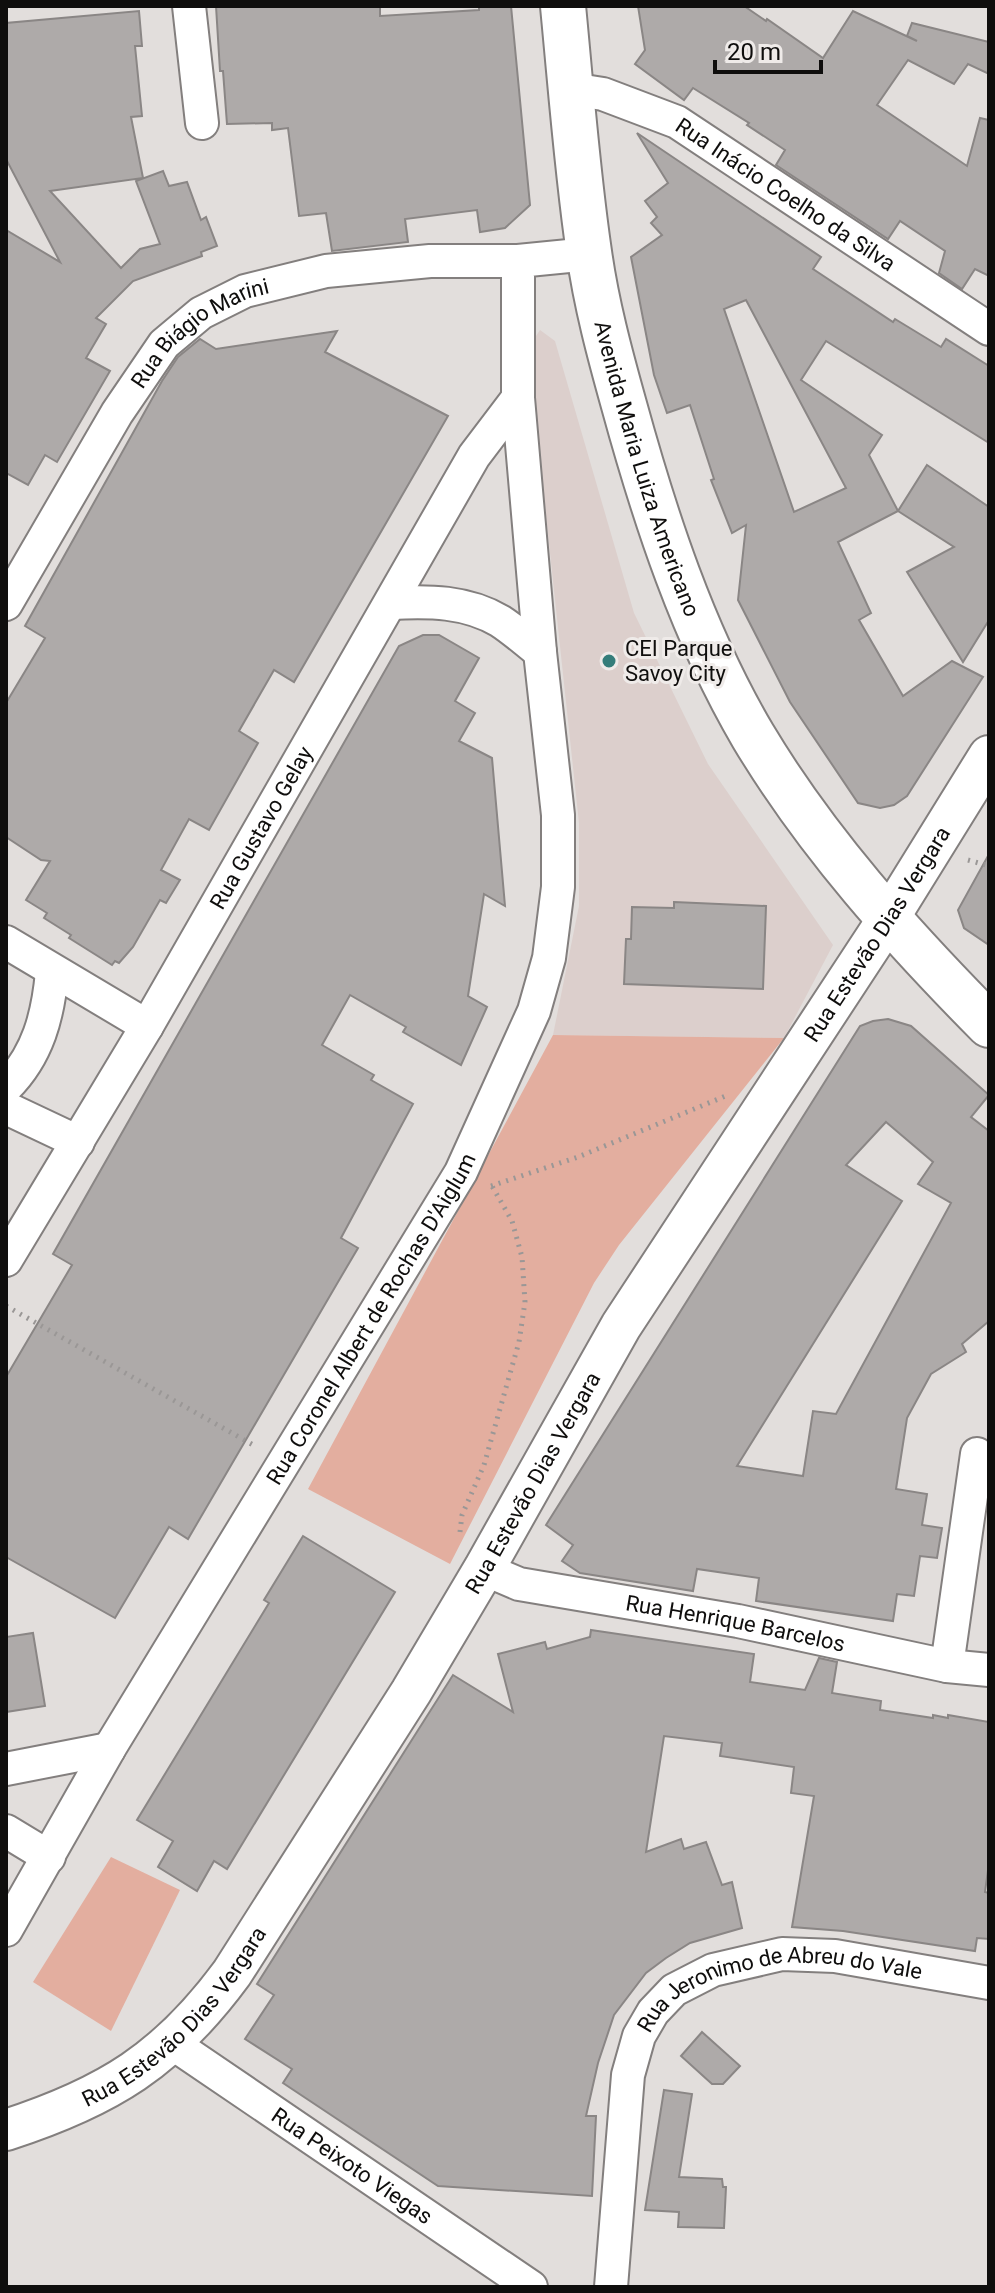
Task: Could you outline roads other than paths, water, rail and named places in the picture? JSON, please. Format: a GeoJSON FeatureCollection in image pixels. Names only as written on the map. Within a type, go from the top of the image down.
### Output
{"type":"FeatureCollection","features":[{"type":"Feature","properties":{"kind":"main road","name":"Avenida Maria Luiza Americano"},"geometry":{"type":"LineString","coordinates":[[563,6],[589,254],[612,362],[668,548],[723,679],[753,735],[795,801],[888,919],[989,1025]]}},
{"type":"Feature","properties":{"kind":"street"},"geometry":{"type":"LineString","coordinates":[[189,6],[202,123]]}},
{"type":"Feature","properties":{"kind":"street","name":"Rua Inácio Coelho da Silva"},"geometry":{"type":"LineString","coordinates":[[571,89],[603,94],[677,122],[989,329]]}},
{"type":"Feature","properties":{"kind":"street"},"geometry":{"type":"LineString","coordinates":[[518,261],[589,254]]}},
{"type":"Feature","properties":{"kind":"street","name":"Rua Biágio Marini"},"geometry":{"type":"LineString","coordinates":[[6,604],[117,413],[164,344],[201,313],[245,291],[326,271],[430,261],[518,261]]}},
{"type":"Feature","properties":{"kind":"street","name":"Rua Coronel Albert de Rochas D'Aiglum"},"geometry":{"type":"LineString","coordinates":[[6,1930],[109,1749],[461,1172],[534,1011],[549,958],[558,887],[558,815],[518,398],[518,261]]}},
{"type":"Feature","properties":{"kind":"street","name":"Rua Gustavo Gelay"},"geometry":{"type":"LineString","coordinates":[[6,1260],[147,1026],[474,456],[518,398]]}},
{"type":"Feature","properties":{"kind":"street"},"geometry":{"type":"LineString","coordinates":[[391,603],[431,601],[469,607],[500,621],[540,652]]}},
{"type":"Feature","properties":{"kind":"street","name":"Rua Estevão Dias Vergara"},"geometry":{"type":"LineString","coordinates":[[6,2130],[84,2101],[133,2074],[172,2043],[232,1973],[411,1692],[621,1326],[888,919],[989,756]]}},
{"type":"Feature","properties":{"kind":"street"},"geometry":{"type":"LineString","coordinates":[[6,942],[147,1026]]}},
{"type":"Feature","properties":{"kind":"street"},"geometry":{"type":"LineString","coordinates":[[6,1087],[18,1075],[37,1044],[49,1009],[52,972]]}},
{"type":"Feature","properties":{"kind":"street"},"geometry":{"type":"LineString","coordinates":[[6,1108],[78,1142]]}},
{"type":"Feature","properties":{"kind":"street"},"geometry":{"type":"LineString","coordinates":[[947,1666],[977,1454]]}},
{"type":"Feature","properties":{"kind":"street","name":"Rua Henrique Barcelos"},"geometry":{"type":"LineString","coordinates":[[484,1569],[519,1584],[738,1621],[947,1666],[989,1670]]}},
{"type":"Feature","properties":{"kind":"street"},"geometry":{"type":"LineString","coordinates":[[6,1769],[109,1749]]}},
{"type":"Feature","properties":{"kind":"street"},"geometry":{"type":"LineString","coordinates":[[6,1831],[49,1857]]}},
{"type":"Feature","properties":{"kind":"street","name":"Rua Jeronimo de Abreu do Vale"},"geometry":{"type":"LineString","coordinates":[[611,2287],[628,2075],[639,2036],[653,2012],[674,1990],[713,1970],[782,1954],[835,1956],[989,1983]]}},
{"type":"Feature","properties":{"kind":"street","name":"Rua Peixoto Viegas"},"geometry":{"type":"LineString","coordinates":[[172,2043],[531,2287]]}},
{"type":"Feature","properties":{"kind":"place","name":"CEI Parque Savoy City"},"geometry":{"type":"Point","coordinates":[609,661]}}]}
